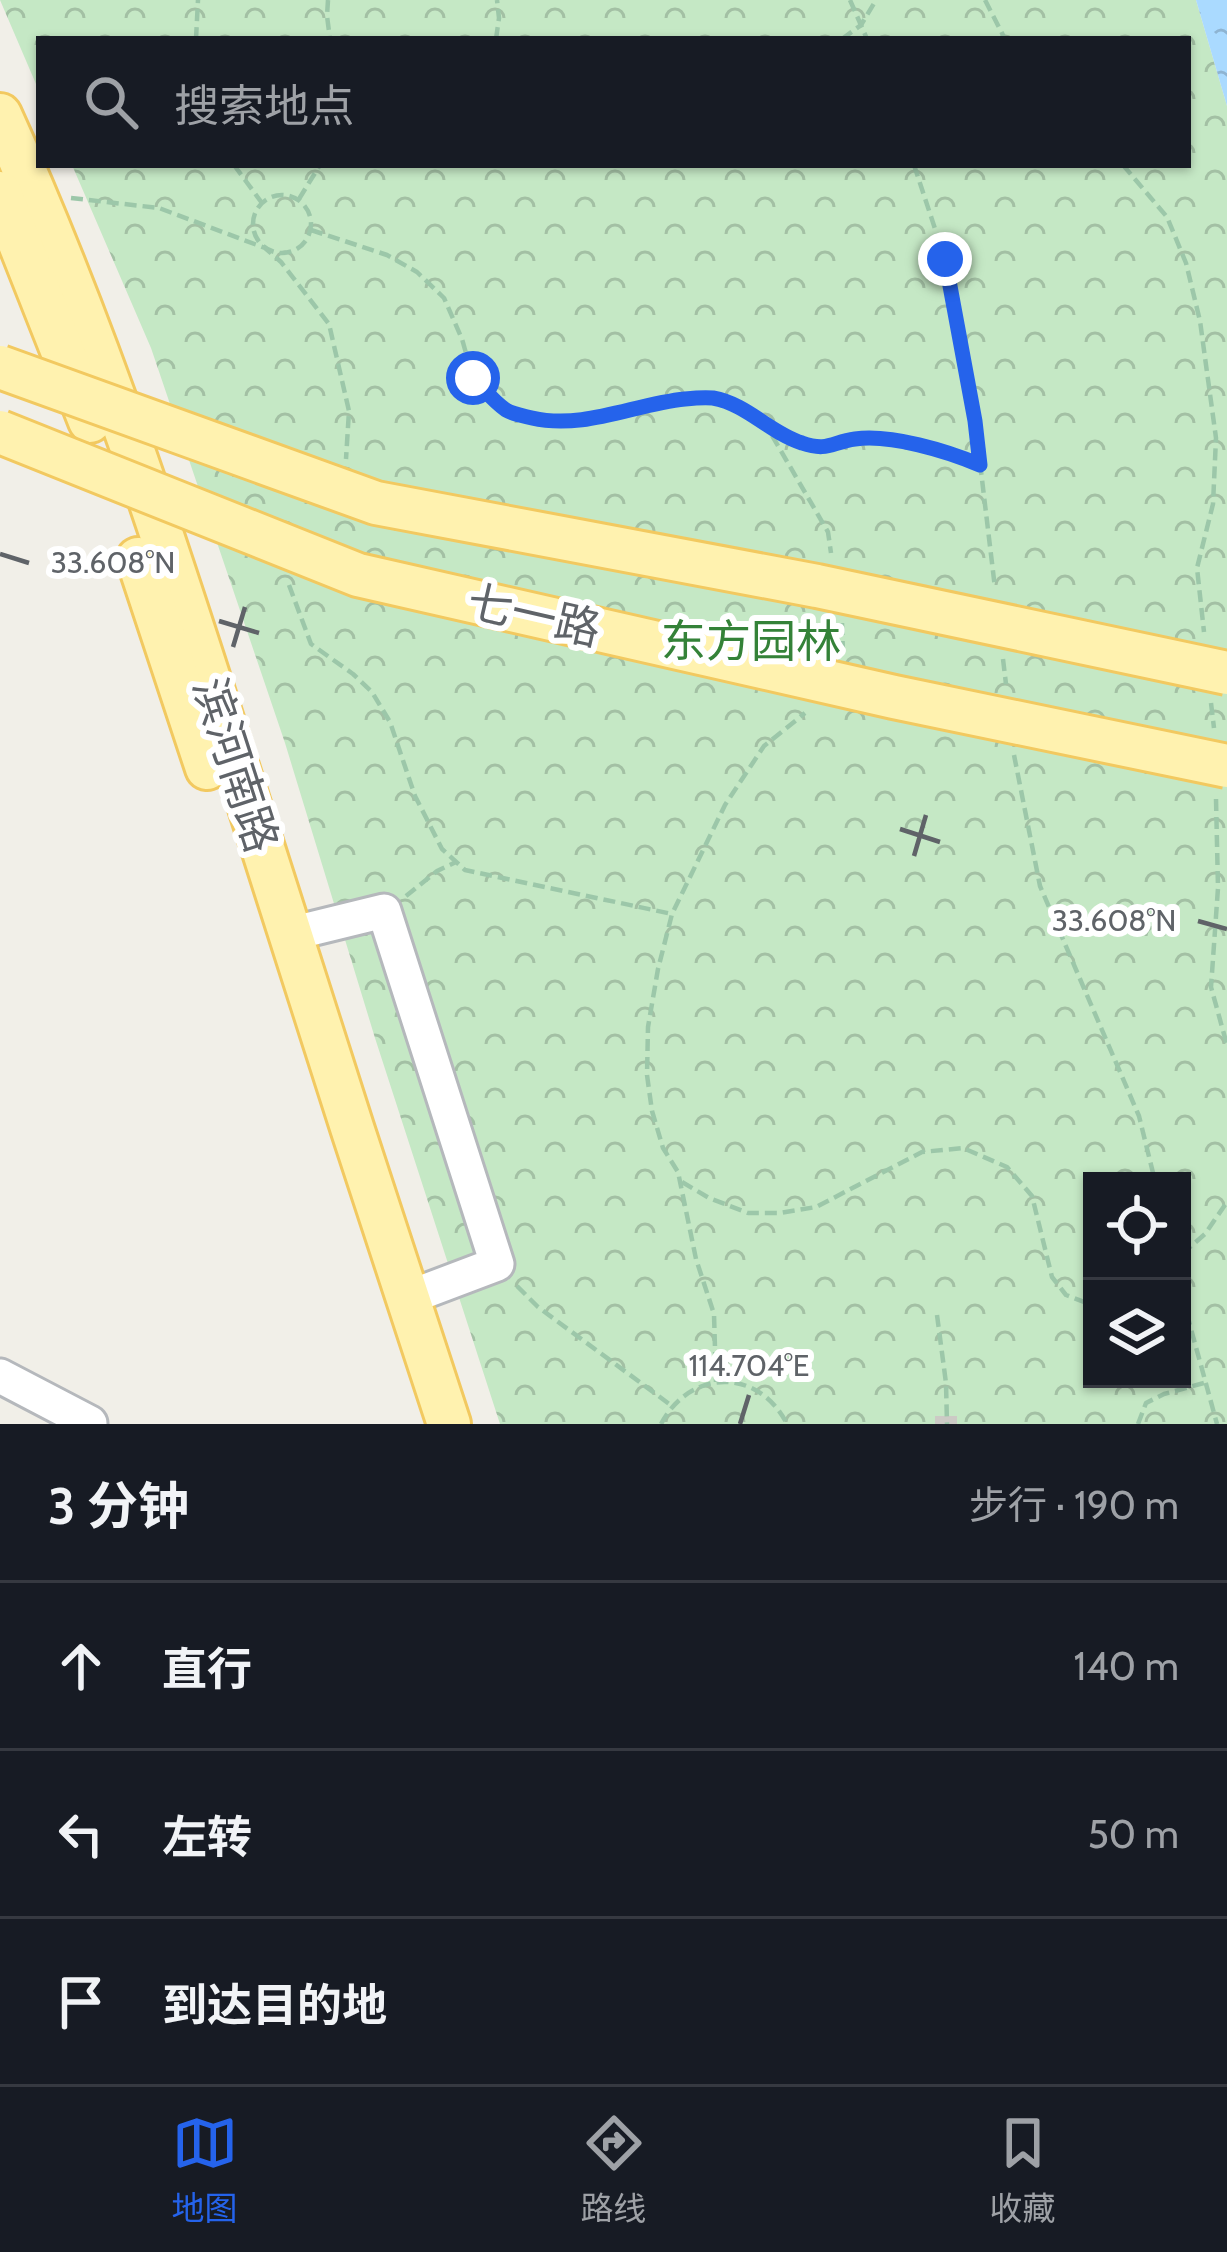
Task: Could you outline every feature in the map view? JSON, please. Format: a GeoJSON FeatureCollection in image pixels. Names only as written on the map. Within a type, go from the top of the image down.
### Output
{"type":"FeatureCollection","features":[{"type":"Feature","properties":{"kind":"main road","name":"滨河南路"},"geometry":{"type":"LineString","coordinates":[[0,115],[36,194],[126,434],[206,667],[449,1424]]}},
{"type":"Feature","properties":{"kind":"main road","name":"滨河南路"},"geometry":{"type":"LineString","coordinates":[[0,193],[100,445],[420,1424]]}},
{"type":"Feature","properties":{"kind":"main road","name":"七一路"},"geometry":{"type":"LineString","coordinates":[[0,367],[376,503],[817,586],[1219,685]]}},
{"type":"Feature","properties":{"kind":"main road","name":"七一路"},"geometry":{"type":"LineString","coordinates":[[0,432],[358,575],[894,698],[1219,762]]}},
{"type":"Feature","properties":{"kind":"street"},"geometry":{"type":"LineString","coordinates":[[290,934],[384,911],[497,1264],[407,1298]]}},
{"type":"Feature","properties":{"kind":"street"},"geometry":{"type":"LineString","coordinates":[[0,1376],[90,1423]]}},
{"type":"Feature","properties":{"kind":"path"},"geometry":{"type":"LineString","coordinates":[[196,36],[198,0]]}},
{"type":"Feature","properties":{"kind":"path"},"geometry":{"type":"LineString","coordinates":[[328,0],[330,36]]}},
{"type":"Feature","properties":{"kind":"path"},"geometry":{"type":"LineString","coordinates":[[496,36],[497,0]]}},
{"type":"Feature","properties":{"kind":"path"},"geometry":{"type":"LineString","coordinates":[[850,0],[866,36]]}},
{"type":"Feature","properties":{"kind":"path"},"geometry":{"type":"LineString","coordinates":[[846,36],[861,25],[876,0]]}},
{"type":"Feature","properties":{"kind":"path"},"geometry":{"type":"LineString","coordinates":[[985,0],[1003,36]]}},
{"type":"Feature","properties":{"kind":"path"},"geometry":{"type":"LineString","coordinates":[[237,168],[262,203]]}},
{"type":"Feature","properties":{"kind":"path"},"geometry":{"type":"LineString","coordinates":[[298,199],[318,168]]}},
{"type":"Feature","properties":{"kind":"path"},"geometry":{"type":"LineString","coordinates":[[915,168],[945,259],[975,421],[995,591]]}},
{"type":"Feature","properties":{"kind":"path"},"geometry":{"type":"LineString","coordinates":[[1126,168],[1167,217],[1186,263],[1200,321],[1216,438],[1213,504],[1197,568],[1204,632]]}},
{"type":"Feature","properties":{"kind":"path"},"geometry":{"type":"LineString","coordinates":[[284,194],[298,199],[309,211],[307,241],[295,251],[280,254],[265,248],[255,236],[252,221],[262,203],[284,194]]}},
{"type":"Feature","properties":{"kind":"path"},"geometry":{"type":"LineString","coordinates":[[311,230],[387,255],[416,272],[444,298],[473,378],[507,411],[565,422],[658,402],[708,397],[734,404],[799,442],[827,448],[854,439],[880,440],[917,445],[980,465]]}},
{"type":"Feature","properties":{"kind":"path"},"geometry":{"type":"LineString","coordinates":[[1003,656],[1008,699]]}},
{"type":"Feature","properties":{"kind":"path"},"geometry":{"type":"LineString","coordinates":[[1219,685],[1218,888],[1211,987],[1227,1045]]}},
{"type":"Feature","properties":{"kind":"path"},"geometry":{"type":"LineString","coordinates":[[1013,743],[1040,886],[1139,1116],[1153,1172]]}},
{"type":"Feature","properties":{"kind":"path"},"geometry":{"type":"LineString","coordinates":[[384,911],[456,862]]}},
{"type":"Feature","properties":{"kind":"path"},"geometry":{"type":"LineString","coordinates":[[672,914],[652,997],[647,1075],[652,1111],[663,1148],[680,1180],[696,1259],[714,1314],[716,1382]]}},
{"type":"Feature","properties":{"kind":"path"},"geometry":{"type":"LineString","coordinates":[[680,1180],[748,1213],[780,1213],[816,1207],[922,1152],[963,1148],[1007,1167],[1032,1196],[1052,1277],[1066,1295],[1083,1302]]}},
{"type":"Feature","properties":{"kind":"path"},"geometry":{"type":"LineString","coordinates":[[1191,1246],[1227,1202]]}},
{"type":"Feature","properties":{"kind":"path"},"geometry":{"type":"LineString","coordinates":[[497,1264],[538,1307],[672,1406]]}},
{"type":"Feature","properties":{"kind":"path"},"geometry":{"type":"LineString","coordinates":[[937,1315],[946,1424]]}},
{"type":"Feature","properties":{"kind":"path"},"geometry":{"type":"LineString","coordinates":[[1191,1338],[1216,1424]]}},
{"type":"Feature","properties":{"kind":"path"},"geometry":{"type":"LineString","coordinates":[[661,1424],[672,1406],[693,1389],[716,1382],[752,1388],[776,1406],[787,1424]]}},
{"type":"Feature","properties":{"kind":"path"},"geometry":{"type":"LineString","coordinates":[[1138,1424],[1146,1403],[1204,1383]]}},
{"type":"Feature","properties":{"kind":"green space","name":"东方园林"},"geometry":{"type":"Polygon","coordinates":[[[0,0],[1196,0],[1227,106],[1227,1424],[500,1424],[285,743],[151,348],[73,168],[1191,168],[1191,36],[36,36],[36,84],[0,0]]]}},
{"type":"Feature","properties":{"kind":"water"},"geometry":{"type":"Polygon","coordinates":[[[1196,0],[1227,0],[1227,106],[1196,0]]]}},
{"type":"Feature","properties":{"kind":"building"},"geometry":{"type":"Polygon","coordinates":[[[935,1416],[957,1416],[957,1424],[935,1424],[935,1416]]]}},
{"type":"Feature","properties":{"kind":"route"},"geometry":{"type":"LineString","coordinates":[[473,378],[507,411],[535,419],[565,422],[658,402],[708,397],[734,404],[799,442],[827,448],[854,439],[880,440],[917,445],[980,465],[945,259]]}}]}
